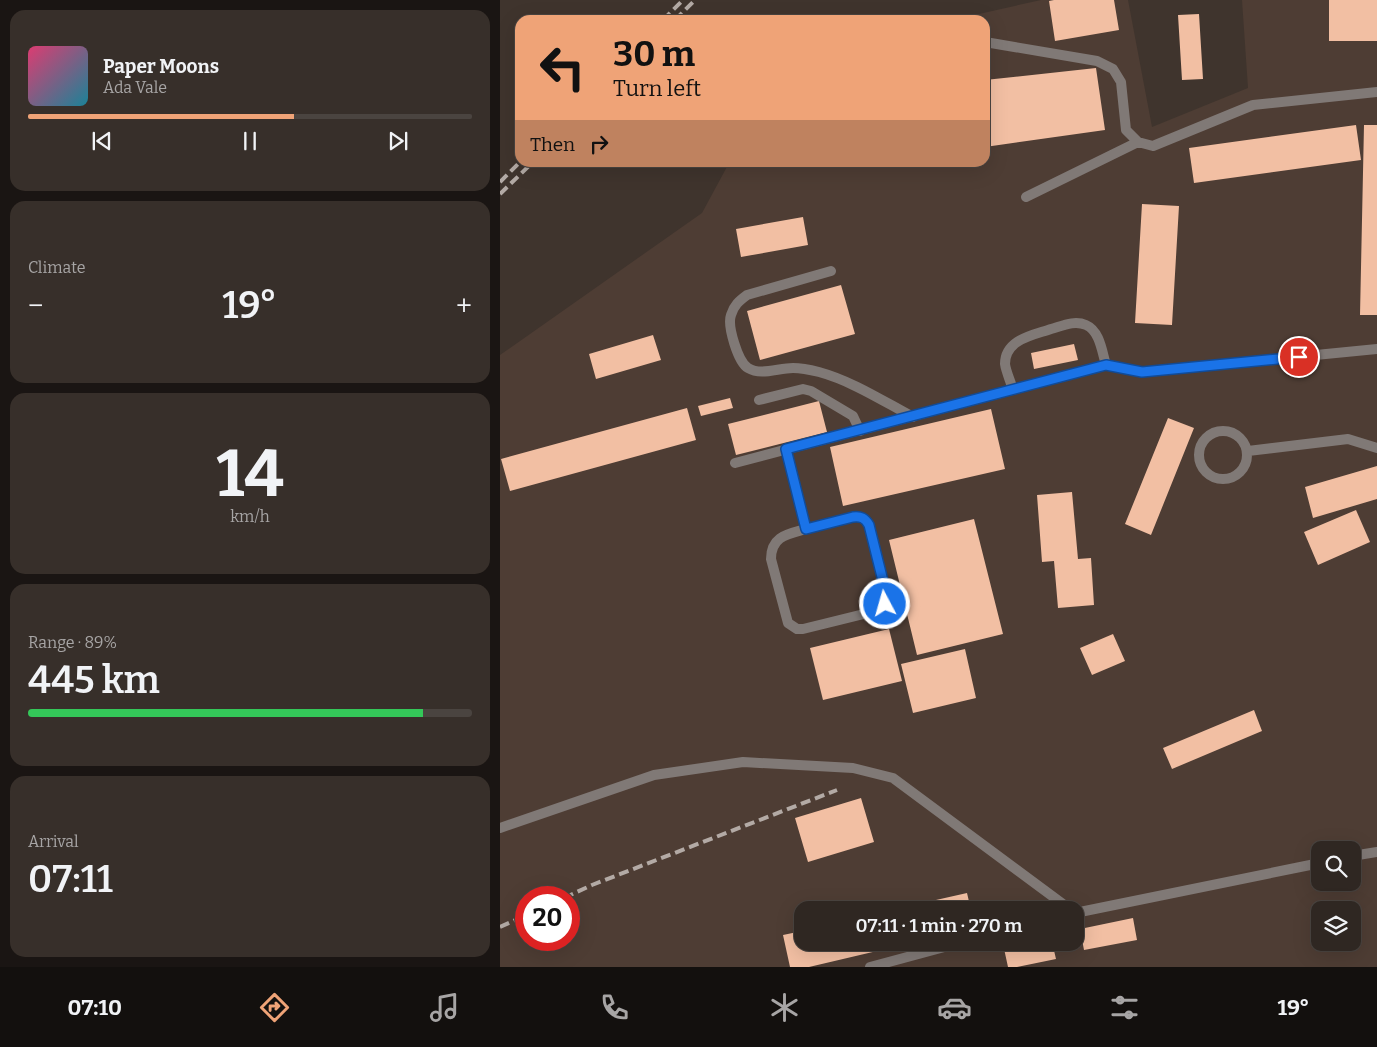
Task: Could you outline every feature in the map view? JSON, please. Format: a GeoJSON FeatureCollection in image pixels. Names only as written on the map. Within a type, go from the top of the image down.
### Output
{"type":"FeatureCollection","features":[{"type":"Feature","properties":{"kind":"lane"},"geometry":{"type":"LineString","coordinates":[[990,43],[1097,61],[1113,69],[1121,82],[1126,130],[1138,142],[1154,146],[1253,105],[1377,92]]}},
{"type":"Feature","properties":{"kind":"lane"},"geometry":{"type":"LineString","coordinates":[[1026,197],[1138,142]]}},
{"type":"Feature","properties":{"kind":"lane"},"geometry":{"type":"LineString","coordinates":[[831,271],[747,295],[736,302],[730,316],[730,324],[740,360],[747,367],[756,371],[792,368],[820,372],[848,383],[913,417]]}},
{"type":"Feature","properties":{"kind":"lane"},"geometry":{"type":"LineString","coordinates":[[1013,390],[1005,363],[1008,353],[1014,344],[1021,338],[1073,323],[1087,325],[1097,336],[1106,365]]}},
{"type":"Feature","properties":{"kind":"lane"},"geometry":{"type":"LineString","coordinates":[[735,463],[1106,365],[1142,372],[1377,349]]}},
{"type":"Feature","properties":{"kind":"lane"},"geometry":{"type":"LineString","coordinates":[[760,400],[803,389],[811,391],[847,412],[857,422],[860,431]]}},
{"type":"Feature","properties":{"kind":"lane"},"geometry":{"type":"LineString","coordinates":[[1223,430],[1234,433],[1243,440],[1248,451],[1245,466],[1238,476],[1226,480],[1214,478],[1204,471],[1199,462],[1199,452],[1203,440],[1212,433],[1223,430]]}},
{"type":"Feature","properties":{"kind":"lane"},"geometry":{"type":"LineString","coordinates":[[1248,451],[1348,439],[1377,448]]}},
{"type":"Feature","properties":{"kind":"lane"},"geometry":{"type":"LineString","coordinates":[[786,449],[806,529]]}},
{"type":"Feature","properties":{"kind":"lane"},"geometry":{"type":"LineString","coordinates":[[853,517],[867,521],[886,593],[885,604],[882,608],[803,629],[797,629],[788,623],[771,559],[771,551],[779,538],[786,534],[806,529],[853,517]]}},
{"type":"Feature","properties":{"kind":"lane"},"geometry":{"type":"LineString","coordinates":[[500,828],[654,775],[743,762],[853,768],[893,778],[1059,901]]}},
{"type":"Feature","properties":{"kind":"lane"},"geometry":{"type":"LineString","coordinates":[[1361,855],[1377,852]]}},
{"type":"Feature","properties":{"kind":"lane"},"geometry":{"type":"LineString","coordinates":[[1084,911],[1311,864]]}},
{"type":"Feature","properties":{"kind":"lane"},"geometry":{"type":"LineString","coordinates":[[870,967],[930,951]]}},
{"type":"Feature","properties":{"kind":"shaded area"},"geometry":{"type":"Polygon","coordinates":[[[1041,0],[1128,0],[1152,127],[1248,88],[1242,0],[1377,0],[1377,967],[500,967],[500,355],[702,213],[727,167],[990,167],[990,15],[974,15],[1041,0]]]}},
{"type":"Feature","properties":{"kind":"building"},"geometry":{"type":"Polygon","coordinates":[[[1114,0],[1119,30],[1055,41],[1049,1],[1114,0]]]}},
{"type":"Feature","properties":{"kind":"building"},"geometry":{"type":"Polygon","coordinates":[[[1329,0],[1377,0],[1377,41],[1329,41],[1329,0]]]}},
{"type":"Feature","properties":{"kind":"building"},"geometry":{"type":"Polygon","coordinates":[[[1199,14],[1203,79],[1182,80],[1178,15],[1199,14]]]}},
{"type":"Feature","properties":{"kind":"building"},"geometry":{"type":"Polygon","coordinates":[[[1096,68],[1105,130],[990,146],[990,79],[1096,68]]]}},
{"type":"Feature","properties":{"kind":"building"},"geometry":{"type":"Polygon","coordinates":[[[1356,125],[1361,160],[1194,183],[1189,148],[1356,125]]]}},
{"type":"Feature","properties":{"kind":"building"},"geometry":{"type":"Polygon","coordinates":[[[1364,125],[1377,125],[1377,315],[1360,315],[1364,125]]]}},
{"type":"Feature","properties":{"kind":"building"},"geometry":{"type":"Polygon","coordinates":[[[1142,204],[1179,206],[1172,325],[1135,323],[1142,204]]]}},
{"type":"Feature","properties":{"kind":"building"},"geometry":{"type":"Polygon","coordinates":[[[803,217],[808,245],[741,257],[736,229],[803,217]]]}},
{"type":"Feature","properties":{"kind":"building"},"geometry":{"type":"Polygon","coordinates":[[[841,285],[855,334],[760,360],[747,311],[841,285]]]}},
{"type":"Feature","properties":{"kind":"building"},"geometry":{"type":"Polygon","coordinates":[[[653,335],[661,360],[596,379],[589,354],[653,335]]]}},
{"type":"Feature","properties":{"kind":"building"},"geometry":{"type":"Polygon","coordinates":[[[1074,344],[1078,360],[1034,369],[1031,353],[1074,344]]]}},
{"type":"Feature","properties":{"kind":"building"},"geometry":{"type":"Polygon","coordinates":[[[730,398],[733,408],[701,416],[698,406],[730,398]]]}},
{"type":"Feature","properties":{"kind":"building"},"geometry":{"type":"Polygon","coordinates":[[[819,401],[827,432],[736,455],[728,424],[819,401]]]}},
{"type":"Feature","properties":{"kind":"building"},"geometry":{"type":"Polygon","coordinates":[[[687,408],[696,440],[510,491],[501,459],[687,408]]]}},
{"type":"Feature","properties":{"kind":"building"},"geometry":{"type":"Polygon","coordinates":[[[991,409],[1005,469],[843,506],[830,447],[991,409]]]}},
{"type":"Feature","properties":{"kind":"building"},"geometry":{"type":"Polygon","coordinates":[[[1168,418],[1194,428],[1151,535],[1125,524],[1168,418]]]}},
{"type":"Feature","properties":{"kind":"building"},"geometry":{"type":"Polygon","coordinates":[[[1377,466],[1377,499],[1313,518],[1305,487],[1377,466]]]}},
{"type":"Feature","properties":{"kind":"building"},"geometry":{"type":"Polygon","coordinates":[[[1072,492],[1078,559],[1091,558],[1094,605],[1058,608],[1054,561],[1042,562],[1037,495],[1072,492]]]}},
{"type":"Feature","properties":{"kind":"building"},"geometry":{"type":"Polygon","coordinates":[[[1356,510],[1370,542],[1318,565],[1304,532],[1356,510]]]}},
{"type":"Feature","properties":{"kind":"building"},"geometry":{"type":"Polygon","coordinates":[[[974,519],[1003,634],[917,655],[889,540],[974,519]]]}},
{"type":"Feature","properties":{"kind":"building"},"geometry":{"type":"Polygon","coordinates":[[[889,629],[902,681],[823,700],[810,648],[889,629]]]}},
{"type":"Feature","properties":{"kind":"building"},"geometry":{"type":"Polygon","coordinates":[[[1113,634],[1125,661],[1092,675],[1080,648],[1113,634]]]}},
{"type":"Feature","properties":{"kind":"building"},"geometry":{"type":"Polygon","coordinates":[[[965,649],[976,698],[913,713],[901,664],[965,649]]]}},
{"type":"Feature","properties":{"kind":"building"},"geometry":{"type":"Polygon","coordinates":[[[1254,710],[1262,731],[1172,769],[1163,748],[1254,710]]]}},
{"type":"Feature","properties":{"kind":"building"},"geometry":{"type":"Polygon","coordinates":[[[861,798],[874,842],[808,862],[795,818],[861,798]]]}},
{"type":"Feature","properties":{"kind":"building"},"geometry":{"type":"Polygon","coordinates":[[[967,893],[969,901],[932,901],[967,893]]]}},
{"type":"Feature","properties":{"kind":"building"},"geometry":{"type":"Polygon","coordinates":[[[1133,918],[1137,940],[1084,950],[1084,928],[1133,918]]]}},
{"type":"Feature","properties":{"kind":"building"},"geometry":{"type":"Polygon","coordinates":[[[794,933],[794,951],[877,951],[809,967],[790,967],[783,935],[794,933]]]}},
{"type":"Feature","properties":{"kind":"building"},"geometry":{"type":"Polygon","coordinates":[[[1005,951],[1054,951],[1056,959],[1008,967],[1005,951]]]}},
{"type":"Feature","properties":{"kind":"railway"},"geometry":{"type":"LineString","coordinates":[[668,15],[683,0]]}},
{"type":"Feature","properties":{"kind":"railway"},"geometry":{"type":"LineString","coordinates":[[680,15],[695,0]]}},
{"type":"Feature","properties":{"kind":"railway"},"geometry":{"type":"LineString","coordinates":[[500,182],[515,167]]}},
{"type":"Feature","properties":{"kind":"railway"},"geometry":{"type":"LineString","coordinates":[[500,194],[528,167]]}},
{"type":"Feature","properties":{"kind":"railway"},"geometry":{"type":"LineString","coordinates":[[580,891],[837,790]]}},
{"type":"Feature","properties":{"kind":"railway"},"geometry":{"type":"LineString","coordinates":[[500,927],[515,920]]}},
{"type":"Feature","properties":{"kind":"route"},"geometry":{"type":"LineString","coordinates":[[885,604],[886,593],[867,521],[863,518],[853,517],[806,529],[786,449],[1106,365],[1142,372],[1299,357]]}}]}
